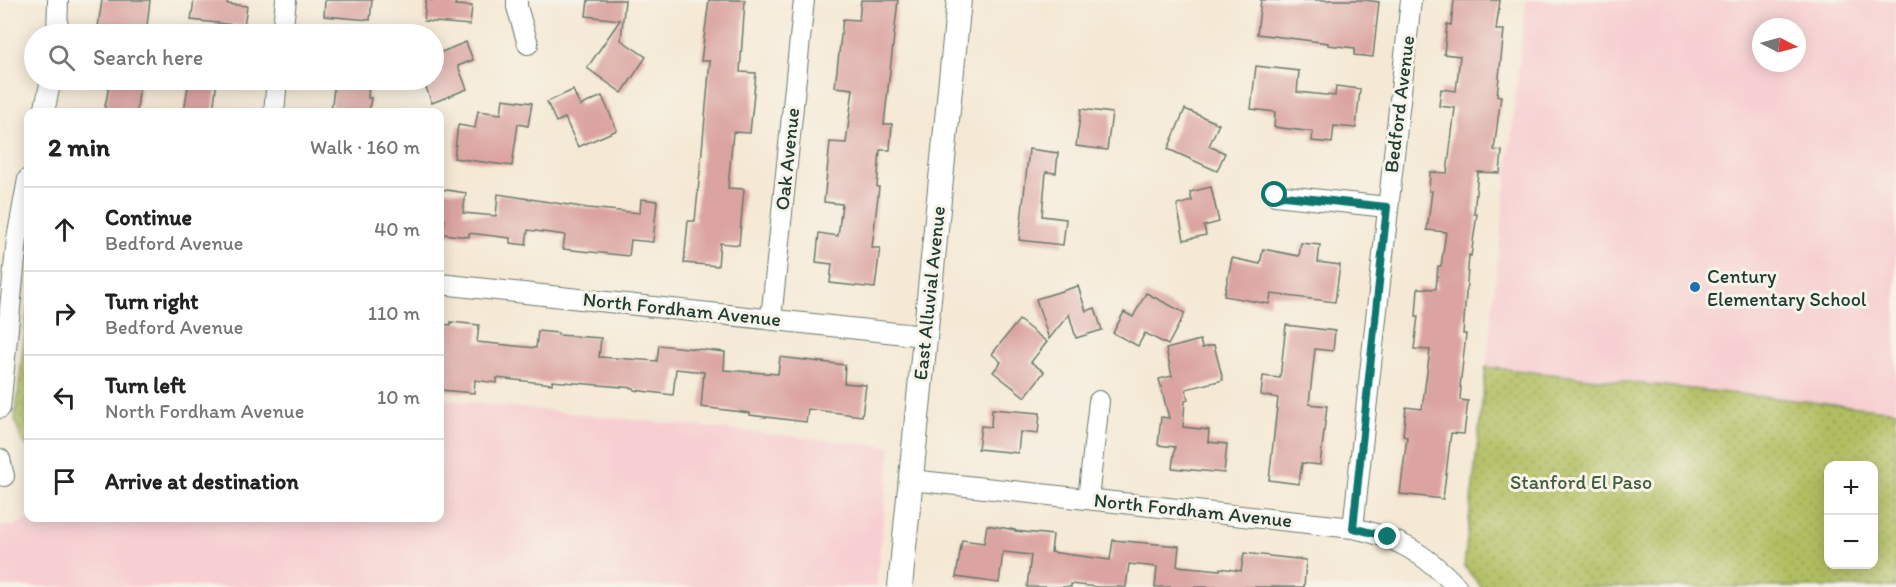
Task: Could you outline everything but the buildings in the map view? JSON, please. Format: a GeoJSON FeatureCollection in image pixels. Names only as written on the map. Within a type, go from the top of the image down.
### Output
{"type":"FeatureCollection","features":[{"type":"Feature","properties":{"kind":"street"},"geometry":{"type":"LineString","coordinates":[[57,24],[58,0]]}},
{"type":"Feature","properties":{"kind":"street"},"geometry":{"type":"LineString","coordinates":[[283,24],[286,0]]}},
{"type":"Feature","properties":{"kind":"street"},"geometry":{"type":"LineString","coordinates":[[517,0],[528,44]]}},
{"type":"Feature","properties":{"kind":"street","name":"Oak Avenue"},"geometry":{"type":"LineString","coordinates":[[771,319],[804,0]]}},
{"type":"Feature","properties":{"kind":"street","name":"East Alluvial Avenue"},"geometry":{"type":"LineString","coordinates":[[900,587],[959,0]]}},
{"type":"Feature","properties":{"kind":"street","name":"Bedford Avenue"},"geometry":{"type":"LineString","coordinates":[[1353,528],[1410,0]]}},
{"type":"Feature","properties":{"kind":"street"},"geometry":{"type":"LineString","coordinates":[[45,108],[49,90]]}},
{"type":"Feature","properties":{"kind":"street"},"geometry":{"type":"LineString","coordinates":[[274,108],[276,90]]}},
{"type":"Feature","properties":{"kind":"street"},"geometry":{"type":"LineString","coordinates":[[1275,195],[1387,207]]}},
{"type":"Feature","properties":{"kind":"street"},"geometry":{"type":"LineString","coordinates":[[0,408],[23,240]]}},
{"type":"Feature","properties":{"kind":"street","name":"North Fordham Avenue"},"geometry":{"type":"LineString","coordinates":[[444,284],[924,336]]}},
{"type":"Feature","properties":{"kind":"street"},"geometry":{"type":"LineString","coordinates":[[1088,499],[1099,401]]}},
{"type":"Feature","properties":{"kind":"street","name":"North Fordham Avenue"},"geometry":{"type":"LineString","coordinates":[[912,480],[1353,528],[1388,537],[1406,545],[1434,564],[1457,587]]}},
{"type":"Feature","properties":{"kind":"shaded area","name":"Century Elementary School"},"geometry":{"type":"Polygon","coordinates":[[[1526,0],[1896,0],[1896,414],[1486,367],[1526,0]]]}},
{"type":"Feature","properties":{"kind":"shaded area"},"geometry":{"type":"Polygon","coordinates":[[[444,399],[891,447],[876,587],[0,587],[0,526],[13,526],[24,521],[444,522],[444,399]]]}},
{"type":"Feature","properties":{"kind":"green space"},"geometry":{"type":"Polygon","coordinates":[[[24,340],[24,442],[15,420],[24,340]]]}},
{"type":"Feature","properties":{"kind":"green space","name":"Stanford El Paso"},"geometry":{"type":"Polygon","coordinates":[[[1486,367],[1896,411],[1896,587],[1481,587],[1464,566],[1486,367]]]}},
{"type":"Feature","properties":{"kind":"place","name":"Century Elementary School"},"geometry":{"type":"Point","coordinates":[1695,287]}},
{"type":"Feature","properties":{"kind":"route"},"geometry":{"type":"LineString","coordinates":[[1275,195],[1387,207],[1353,528],[1388,537]]}}]}
